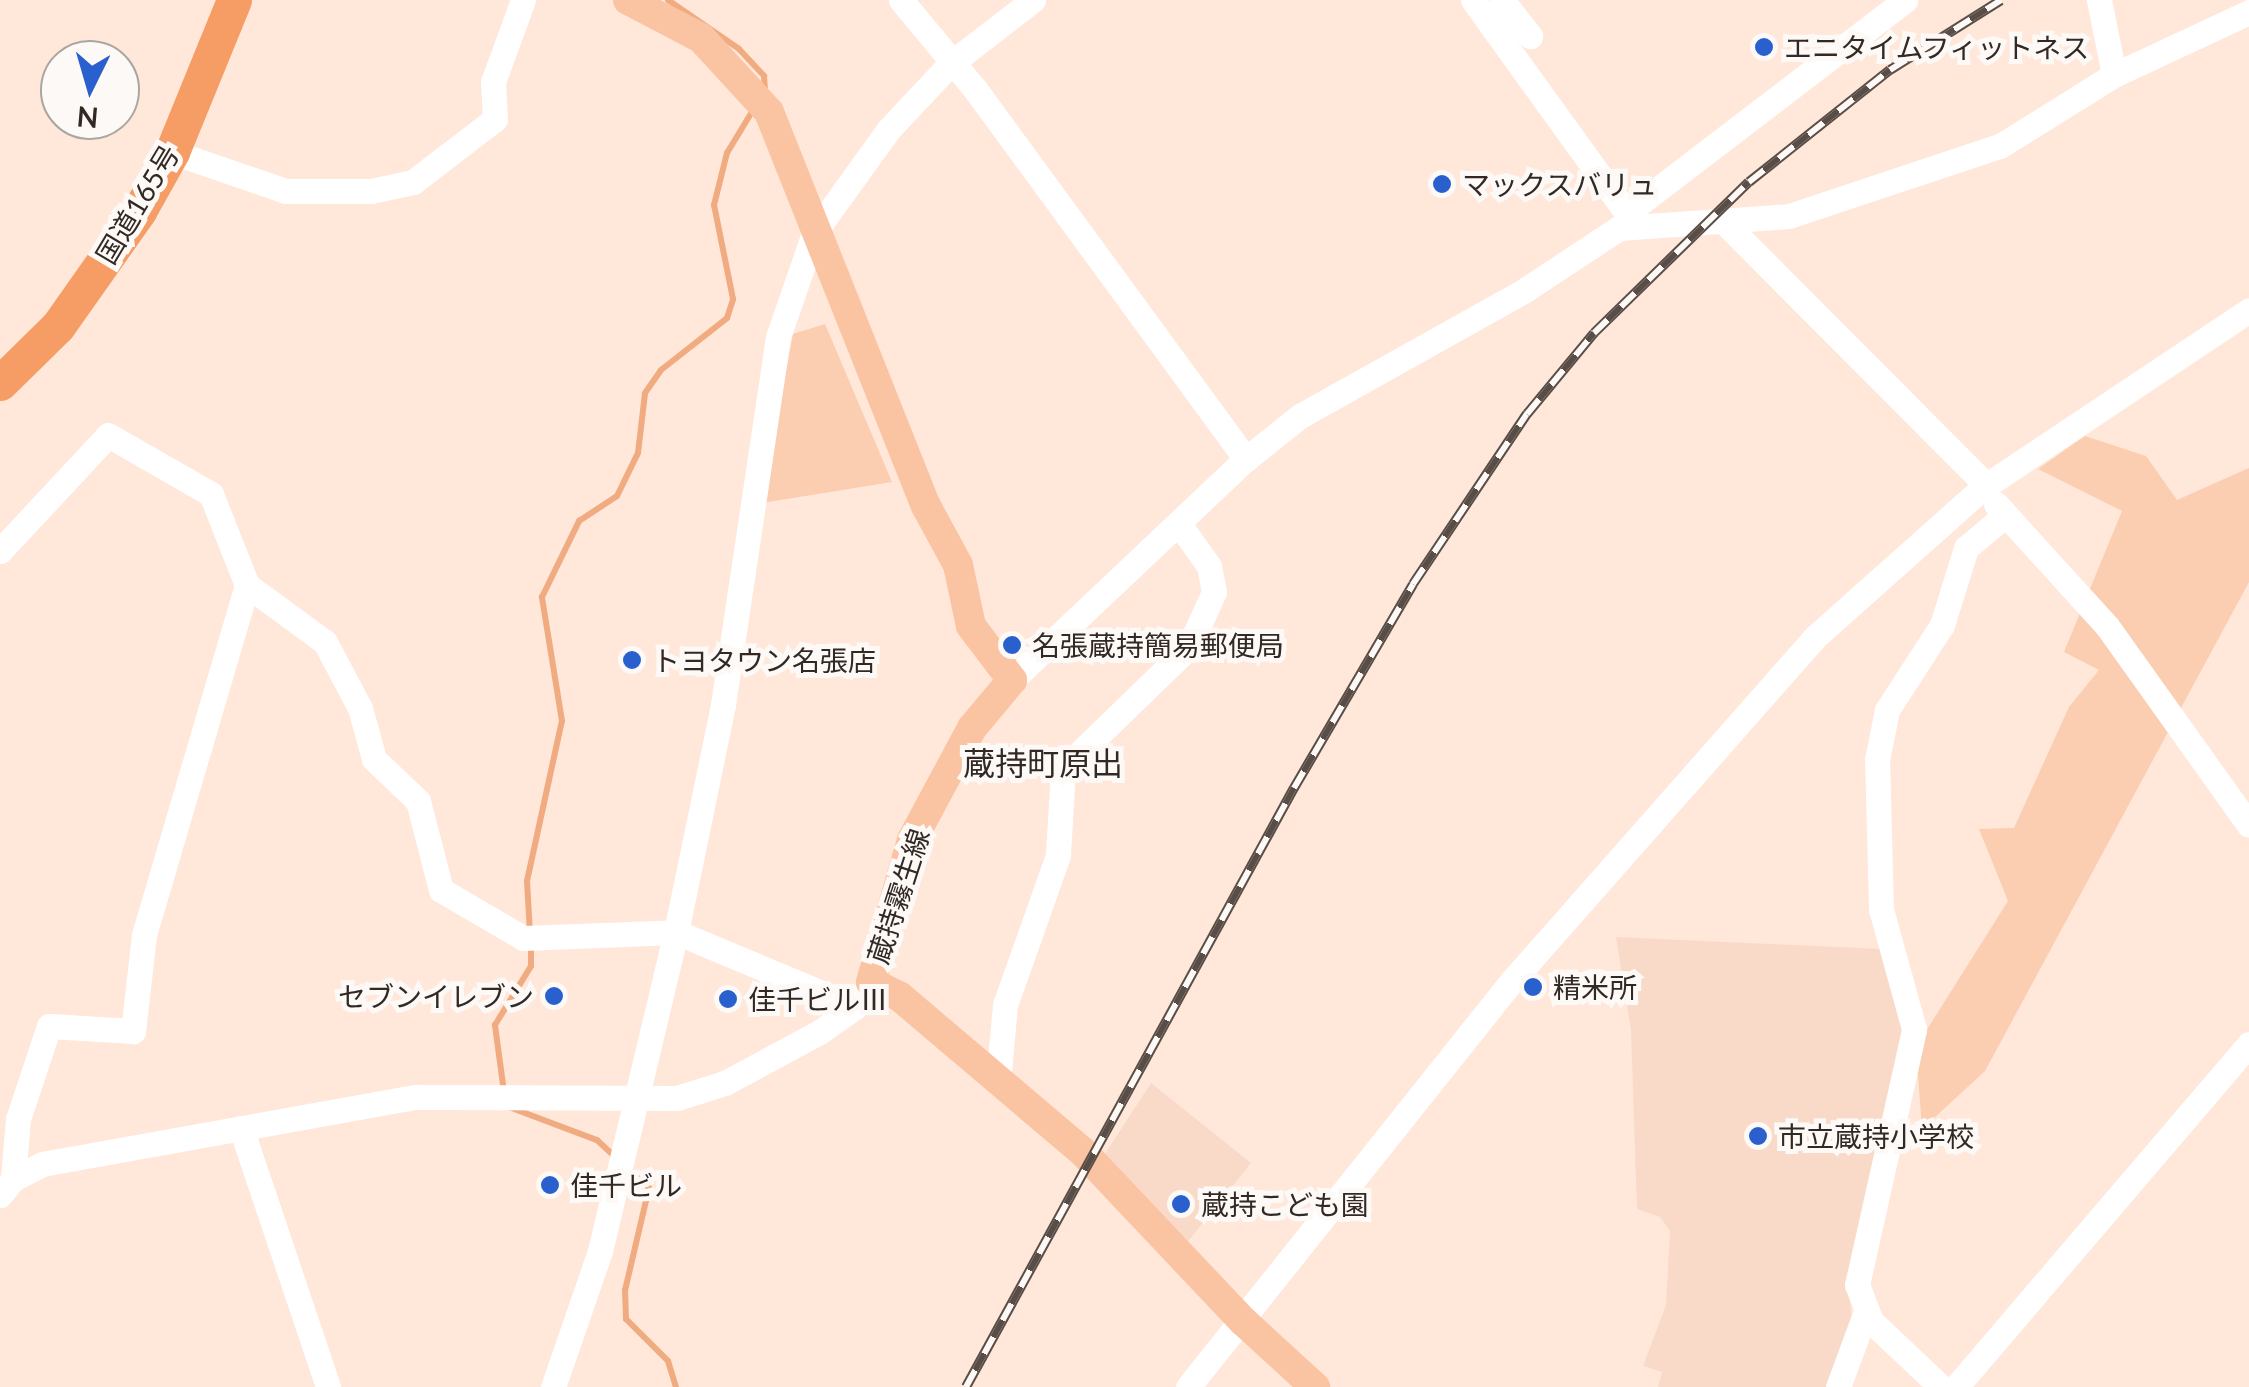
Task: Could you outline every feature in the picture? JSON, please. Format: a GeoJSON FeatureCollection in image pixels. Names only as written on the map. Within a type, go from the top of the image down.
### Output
{"type":"FeatureCollection","features":[{"type":"Feature","properties":{"kind":"highway","name":"国道165号"},"geometry":{"type":"LineString","coordinates":[[0,384],[58,326],[139,211],[172,152],[234,0]]}},
{"type":"Feature","properties":{"kind":"main road"},"geometry":{"type":"LineString","coordinates":[[628,0],[701,38],[747,83],[769,112],[814,234],[926,506],[958,565],[971,626],[1012,680]]}},
{"type":"Feature","properties":{"kind":"main road","name":"蔵持霧生線"},"geometry":{"type":"LineString","coordinates":[[1012,680],[972,728],[912,840],[863,994],[899,996],[1084,1152],[1243,1321],[1315,1387]]}},
{"type":"Feature","properties":{"kind":"street"},"geometry":{"type":"LineString","coordinates":[[172,152],[286,191],[371,191],[413,182],[495,119],[493,82],[523,0]]}},
{"type":"Feature","properties":{"kind":"street"},"geometry":{"type":"LineString","coordinates":[[901,0],[975,90],[1246,459]]}},
{"type":"Feature","properties":{"kind":"street"},"geometry":{"type":"LineString","coordinates":[[552,1387],[576,1330],[616,1191],[676,932],[722,705],[768,384],[814,234],[889,129],[950,64],[1033,0]]}},
{"type":"Feature","properties":{"kind":"street"},"geometry":{"type":"LineString","coordinates":[[1473,0],[1631,219]]}},
{"type":"Feature","properties":{"kind":"street"},"geometry":{"type":"LineString","coordinates":[[1502,0],[1530,36]]}},
{"type":"Feature","properties":{"kind":"street"},"geometry":{"type":"LineString","coordinates":[[2099,0],[2114,75]]}},
{"type":"Feature","properties":{"kind":"street"},"geometry":{"type":"LineString","coordinates":[[1012,680],[1246,459],[1300,416],[1525,290],[1619,228],[1907,1]]}},
{"type":"Feature","properties":{"kind":"street"},"geometry":{"type":"LineString","coordinates":[[1631,219],[1724,222],[1789,216],[2000,146],[2114,75],[2249,12]]}},
{"type":"Feature","properties":{"kind":"street"},"geometry":{"type":"LineString","coordinates":[[1724,222],[1984,487],[2107,626],[2249,826]]}},
{"type":"Feature","properties":{"kind":"street"},"geometry":{"type":"LineString","coordinates":[[1188,1387],[1400,1117],[1696,766],[1842,610],[1984,487],[2249,310]]}},
{"type":"Feature","properties":{"kind":"street"},"geometry":{"type":"LineString","coordinates":[[0,552],[108,435],[212,494],[248,585],[325,642],[360,708],[374,759],[418,801],[441,890],[534,937],[676,932],[863,994]]}},
{"type":"Feature","properties":{"kind":"street"},"geometry":{"type":"LineString","coordinates":[[1838,1387],[1866,1314],[1857,1269],[1914,1029],[1880,910],[1877,760],[1887,710],[1942,625],[1966,548],[2005,515]]}},
{"type":"Feature","properties":{"kind":"street"},"geometry":{"type":"LineString","coordinates":[[998,1083],[1005,1004],[1058,855],[1063,769],[1188,647],[1214,592],[1209,566],[1179,524]]}},
{"type":"Feature","properties":{"kind":"street"},"geometry":{"type":"LineString","coordinates":[[6,1187],[18,1119],[49,1026],[133,1030],[144,936],[248,585]]}},
{"type":"Feature","properties":{"kind":"street"},"geometry":{"type":"LineString","coordinates":[[6,1187],[42,1164],[416,1097],[502,1094],[677,1098],[725,1083],[863,994]]}},
{"type":"Feature","properties":{"kind":"street"},"geometry":{"type":"LineString","coordinates":[[1956,1387],[2249,1044]]}},
{"type":"Feature","properties":{"kind":"street"},"geometry":{"type":"LineString","coordinates":[[241,1128],[328,1387]]}},
{"type":"Feature","properties":{"kind":"street"},"geometry":{"type":"LineString","coordinates":[[1866,1314],[1940,1387]]}},
{"type":"Feature","properties":{"kind":"shaded area"},"geometry":{"type":"Polygon","coordinates":[[[825,324],[892,482],[762,503],[793,334],[825,324]]]}},
{"type":"Feature","properties":{"kind":"shaded area"},"geometry":{"type":"Polygon","coordinates":[[[2085,436],[2146,456],[2177,500],[2249,468],[2249,582],[1985,1071],[1922,1129],[1916,1047],[2008,901],[1979,829],[2014,828],[2069,707],[2099,670],[2064,652],[2122,511],[2038,469],[2085,436]]]}},
{"type":"Feature","properties":{"kind":"shaded area","name":"市立蔵持小学校"},"geometry":{"type":"Polygon","coordinates":[[[1616,937],[1881,949],[1908,1034],[1850,1301],[1852,1321],[1833,1387],[1658,1387],[1662,1372],[1643,1366],[1666,1305],[1670,1231],[1660,1217],[1637,1209],[1631,1030],[1616,937]]]}},
{"type":"Feature","properties":{"kind":"shaded area","name":"蔵持こども園"},"geometry":{"type":"Polygon","coordinates":[[[1151,1083],[1251,1163],[1185,1245],[1101,1160],[1151,1083]]]}},
{"type":"Feature","properties":{"kind":"waterway"},"geometry":{"type":"LineString","coordinates":[[668,0],[739,49],[764,76],[765,91]]}},
{"type":"Feature","properties":{"kind":"waterway"},"geometry":{"type":"LineString","coordinates":[[530,933],[527,881],[562,721],[542,597],[579,521],[617,496],[638,453],[645,393],[661,370],[727,318],[733,299],[714,205],[727,153],[753,110]]}},
{"type":"Feature","properties":{"kind":"waterway"},"geometry":{"type":"LineString","coordinates":[[504,1092],[495,1025],[531,966],[531,945]]}},
{"type":"Feature","properties":{"kind":"waterway"},"geometry":{"type":"LineString","coordinates":[[509,1107],[597,1140],[614,1156]]}},
{"type":"Feature","properties":{"kind":"waterway"},"geometry":{"type":"LineString","coordinates":[[627,1168],[649,1188],[625,1290],[626,1319],[668,1361],[676,1387]]}},
{"type":"Feature","properties":{"kind":"railway"},"geometry":{"type":"LineString","coordinates":[[966,1387],[1294,788],[1413,584],[1527,414],[1594,333],[1749,182],[1890,70],[2001,0]]}},
{"type":"Feature","properties":{"kind":"place","name":"エニタイムフィットネス"},"geometry":{"type":"Point","coordinates":[1764,47]}},
{"type":"Feature","properties":{"kind":"place","name":"マックスバリュ"},"geometry":{"type":"Point","coordinates":[1442,184]}},
{"type":"Feature","properties":{"kind":"place","name":"名張蔵持簡易郵便局"},"geometry":{"type":"Point","coordinates":[1012,645]}},
{"type":"Feature","properties":{"kind":"place","name":"トヨタウン名張店"},"geometry":{"type":"Point","coordinates":[632,660]}},
{"type":"Feature","properties":{"kind":"place","name":"精米所"},"geometry":{"type":"Point","coordinates":[1533,987]}},
{"type":"Feature","properties":{"kind":"place","name":"セブンイレブン"},"geometry":{"type":"Point","coordinates":[554,996]}},
{"type":"Feature","properties":{"kind":"place","name":"佳千ビルⅢ"},"geometry":{"type":"Point","coordinates":[728,999]}},
{"type":"Feature","properties":{"kind":"place","name":"市立蔵持小学校"},"geometry":{"type":"Point","coordinates":[1758,1136]}},
{"type":"Feature","properties":{"kind":"place","name":"佳千ビル"},"geometry":{"type":"Point","coordinates":[550,1185]}},
{"type":"Feature","properties":{"kind":"place","name":"蔵持こども園"},"geometry":{"type":"Point","coordinates":[1181,1204]}},
{"type":"Feature","properties":{"kind":"district","name":"蔵持町原出"},"geometry":{"type":"Point","coordinates":[1043,763]}}]}
